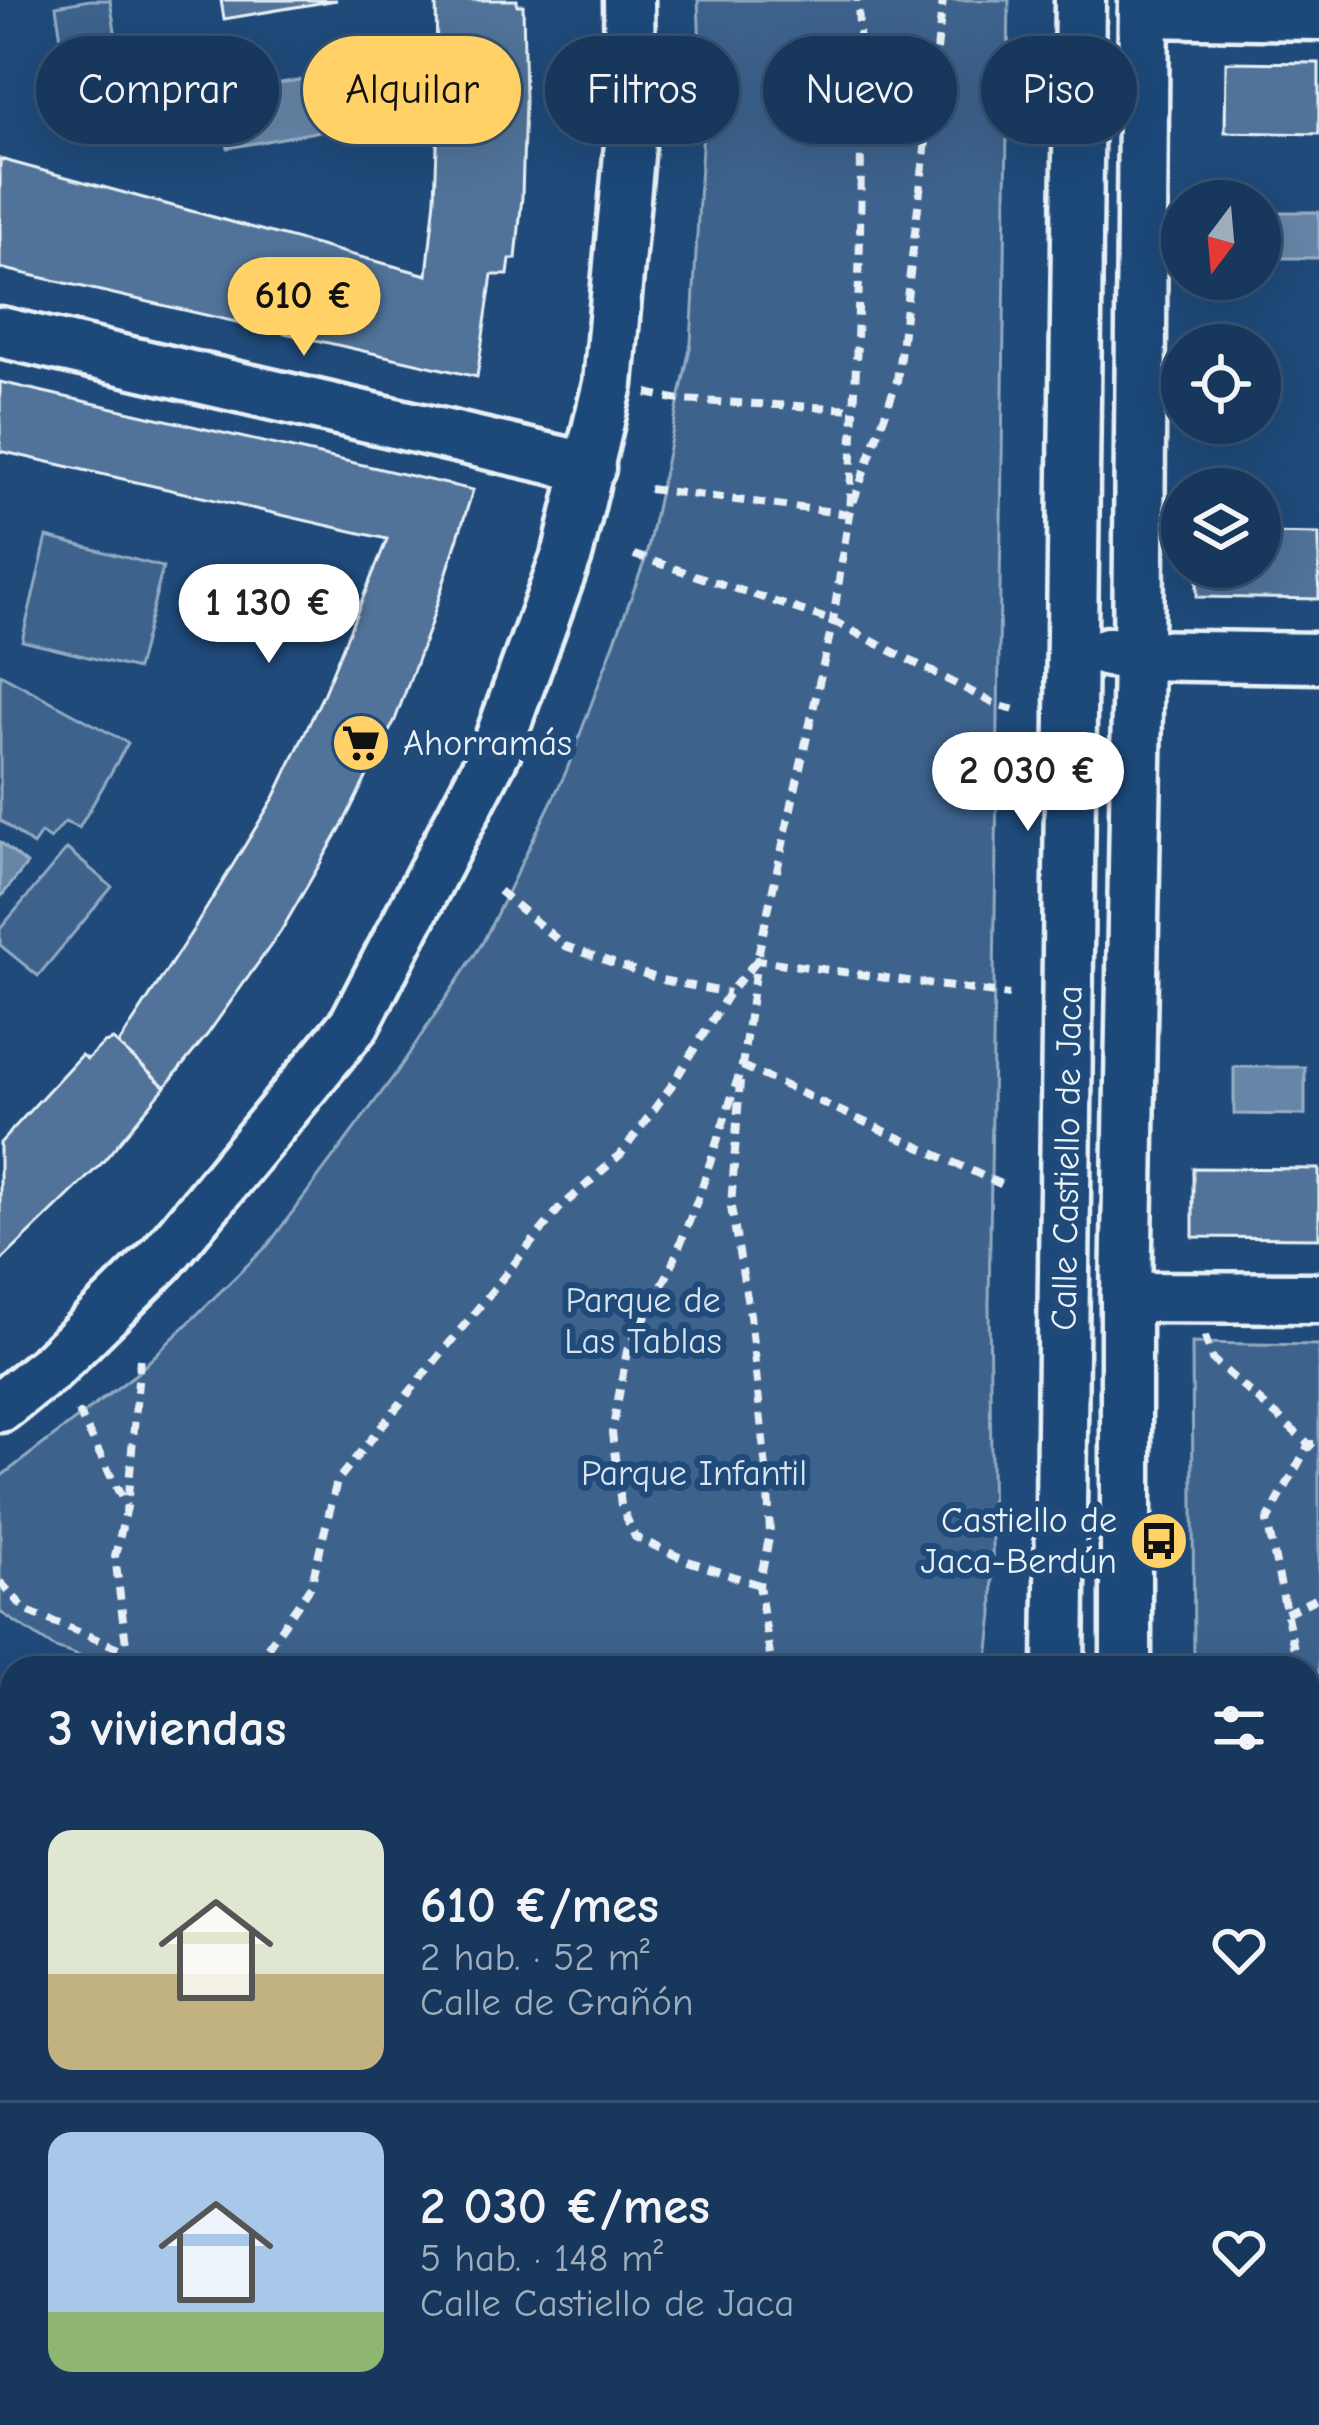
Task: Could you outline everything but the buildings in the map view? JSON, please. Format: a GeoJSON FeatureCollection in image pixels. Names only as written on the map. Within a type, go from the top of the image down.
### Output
{"type":"FeatureCollection","features":[{"type":"Feature","properties":{"kind":"street"},"geometry":{"type":"LineString","coordinates":[[0,1407],[51,1367],[160,1260],[355,1023],[496,751],[568,552],[608,384],[631,134],[629,0]]}},
{"type":"Feature","properties":{"kind":"street","name":"Calle Castiello de Jaca"},"geometry":{"type":"LineString","coordinates":[[1059,1656],[1080,0]]}},
{"type":"Feature","properties":{"kind":"street"},"geometry":{"type":"LineString","coordinates":[[1144,6],[1319,15]]}},
{"type":"Feature","properties":{"kind":"street","name":"Calle Castiello de Jaca"},"geometry":{"type":"LineString","coordinates":[[1126,1656],[1126,1297],[1144,6]]}},
{"type":"Feature","properties":{"kind":"street"},"geometry":{"type":"LineString","coordinates":[[0,332],[590,468]]}},
{"type":"Feature","properties":{"kind":"street"},"geometry":{"type":"LineString","coordinates":[[1072,648],[1138,655],[1319,658]]}},
{"type":"Feature","properties":{"kind":"street"},"geometry":{"type":"LineString","coordinates":[[1126,1297],[1319,1298]]}},
{"type":"Feature","properties":{"kind":"path"},"geometry":{"type":"LineString","coordinates":[[770,1656],[759,1585],[770,1534],[768,1489],[749,1315],[730,1207],[742,1066],[758,960],[833,621],[849,514],[862,96],[858,0]]}},
{"type":"Feature","properties":{"kind":"path"},"geometry":{"type":"LineString","coordinates":[[849,514],[897,381],[943,0]]}},
{"type":"Feature","properties":{"kind":"path"},"geometry":{"type":"LineString","coordinates":[[608,384],[679,400],[855,410]]}},
{"type":"Feature","properties":{"kind":"path"},"geometry":{"type":"LineString","coordinates":[[649,489],[849,514]]}},
{"type":"Feature","properties":{"kind":"path"},"geometry":{"type":"LineString","coordinates":[[634,555],[833,621],[1015,710]]}},
{"type":"Feature","properties":{"kind":"path"},"geometry":{"type":"LineString","coordinates":[[500,891],[565,946],[662,980],[729,993]]}},
{"type":"Feature","properties":{"kind":"path"},"geometry":{"type":"LineString","coordinates":[[262,1656],[311,1586],[337,1481],[559,1209],[621,1154],[672,1085],[729,993],[758,960]]}},
{"type":"Feature","properties":{"kind":"path"},"geometry":{"type":"LineString","coordinates":[[758,960],[1009,994]]}},
{"type":"Feature","properties":{"kind":"path"},"geometry":{"type":"LineString","coordinates":[[742,1066],[1005,1186]]}},
{"type":"Feature","properties":{"kind":"path"},"geometry":{"type":"LineString","coordinates":[[742,1066],[670,1270],[627,1351],[612,1433],[621,1505],[635,1538],[759,1585]]}},
{"type":"Feature","properties":{"kind":"path"},"geometry":{"type":"LineString","coordinates":[[1204,1336],[1212,1359],[1316,1447],[1267,1521],[1295,1656]]}},
{"type":"Feature","properties":{"kind":"path"},"geometry":{"type":"LineString","coordinates":[[127,1652],[115,1556],[127,1507],[140,1359]]}},
{"type":"Feature","properties":{"kind":"path"},"geometry":{"type":"LineString","coordinates":[[77,1411],[127,1507]]}},
{"type":"Feature","properties":{"kind":"path"},"geometry":{"type":"LineString","coordinates":[[0,1582],[27,1611],[137,1656]]}},
{"type":"Feature","properties":{"kind":"path"},"geometry":{"type":"LineString","coordinates":[[1286,1613],[1319,1597]]}},
{"type":"Feature","properties":{"kind":"green space"},"geometry":{"type":"Polygon","coordinates":[[[110,0],[116,36],[61,36],[56,6],[110,0]]]}},
{"type":"Feature","properties":{"kind":"green space","name":"Parque de Las Tablas"},"geometry":{"type":"Polygon","coordinates":[[[698,0],[1009,0],[1008,36],[981,36],[981,144],[1007,144],[989,1306],[993,1614],[988,1656],[79,1656],[55,1648],[0,1612],[0,1477],[137,1373],[268,1245],[397,1072],[483,942],[566,772],[646,557],[691,343],[702,144],[739,144],[739,36],[699,36],[698,0]]]}},
{"type":"Feature","properties":{"kind":"green space"},"geometry":{"type":"Polygon","coordinates":[[[47,537],[163,567],[137,669],[22,641],[47,537]]]}},
{"type":"Feature","properties":{"kind":"green space"},"geometry":{"type":"Polygon","coordinates":[[[0,674],[128,743],[79,828],[65,822],[50,839],[41,833],[33,845],[0,820],[0,674]]]}},
{"type":"Feature","properties":{"kind":"green space"},"geometry":{"type":"Polygon","coordinates":[[[67,849],[112,887],[38,976],[0,945],[0,929],[67,849]]]}},
{"type":"Feature","properties":{"kind":"green space"},"geometry":{"type":"Polygon","coordinates":[[[1192,1343],[1319,1345],[1319,1656],[1194,1656],[1192,1343]]]}},
{"type":"Feature","properties":{"kind":"shaded area"},"geometry":{"type":"Polygon","coordinates":[[[303,79],[303,134],[279,139],[279,83],[303,79]]]}},
{"type":"Feature","properties":{"kind":"shaded area"},"geometry":{"type":"Polygon","coordinates":[[[1281,212],[1319,212],[1319,258],[1281,258],[1281,212]]]}},
{"type":"Feature","properties":{"kind":"shaded area"},"geometry":{"type":"Polygon","coordinates":[[[0,842],[27,864],[0,898],[0,842]]]}},
{"type":"Feature","properties":{"kind":"shaded area"},"geometry":{"type":"Polygon","coordinates":[[[1234,1067],[1305,1067],[1305,1115],[1234,1114],[1234,1067]]]}},
{"type":"Feature","properties":{"kind":"place","name":"Ahorramás"},"geometry":{"type":"Point","coordinates":[361,743]}},
{"type":"Feature","properties":{"kind":"place","name":"Castiello de Jaca-Berdún"},"geometry":{"type":"Point","coordinates":[1159,1541]}},
{"type":"Feature","properties":{"kind":"park label","name":"Parque Infantil"},"geometry":{"type":"Point","coordinates":[694,1473]}}]}
